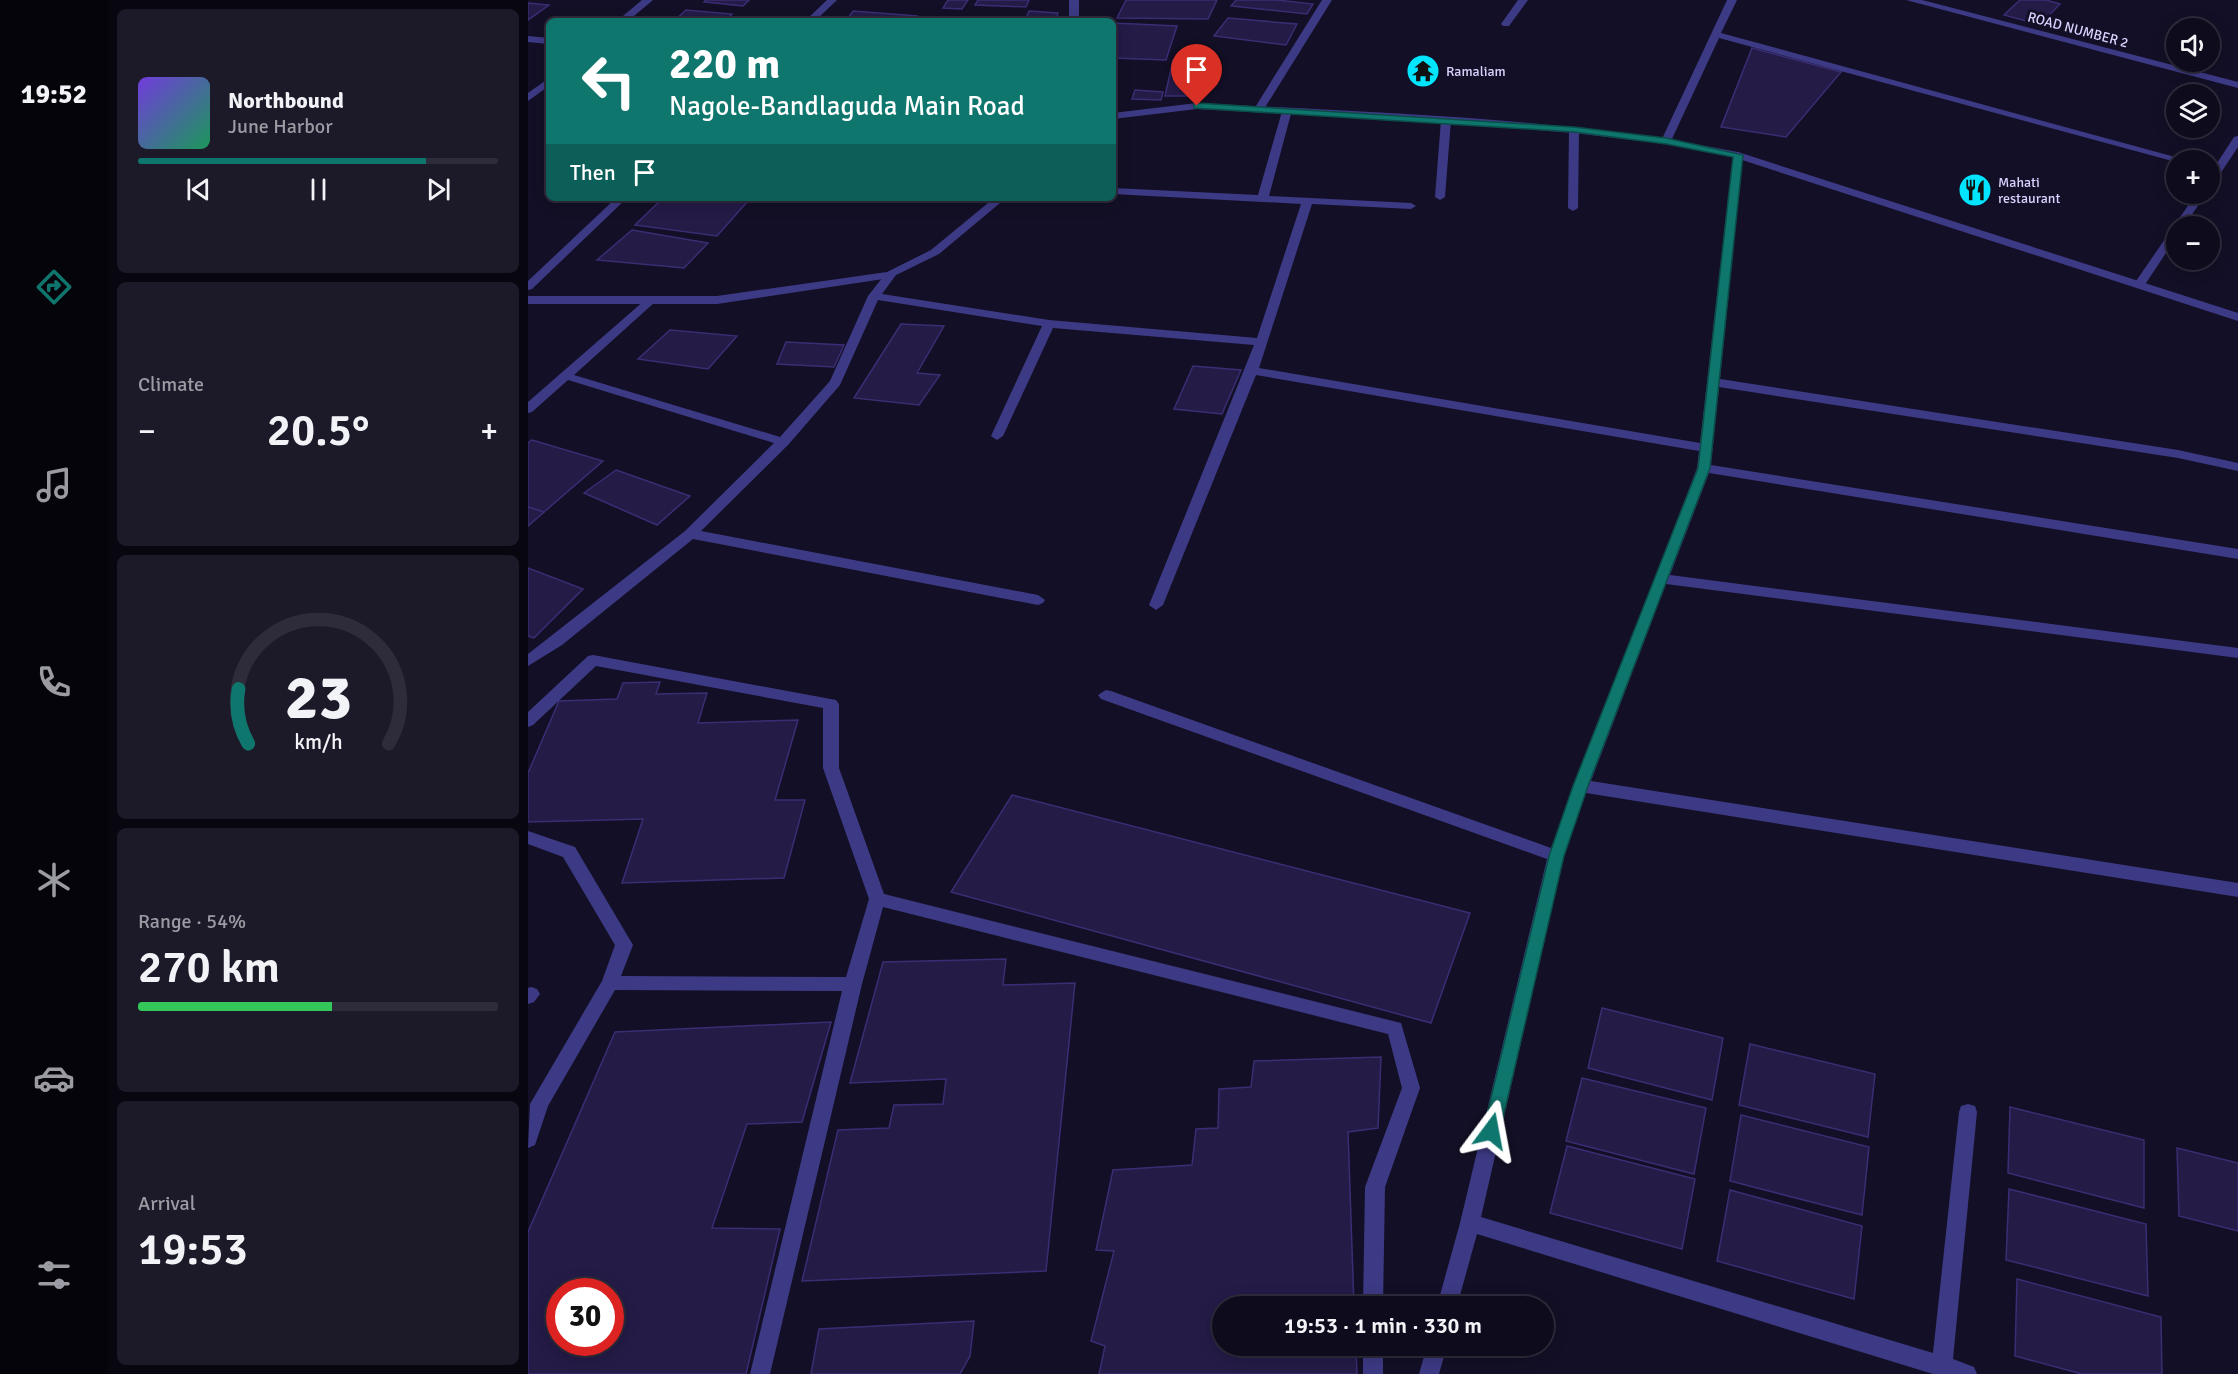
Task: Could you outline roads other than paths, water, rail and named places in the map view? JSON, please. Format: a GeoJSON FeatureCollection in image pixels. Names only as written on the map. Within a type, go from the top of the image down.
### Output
{"type":"FeatureCollection","features":[{"type":"Feature","properties":{"kind":"street"},"geometry":{"type":"LineString","coordinates":[[626,18],[648,0]]}},
{"type":"Feature","properties":{"kind":"street"},"geometry":{"type":"LineString","coordinates":[[813,18],[832,0]]}},
{"type":"Feature","properties":{"kind":"street"},"geometry":{"type":"LineString","coordinates":[[1074,0],[1074,18]]}},
{"type":"Feature","properties":{"kind":"street"},"geometry":{"type":"LineString","coordinates":[[1259,109],[1327,0]]}},
{"type":"Feature","properties":{"kind":"street"},"geometry":{"type":"LineString","coordinates":[[1506,24],[1523,0]]}},
{"type":"Feature","properties":{"kind":"street"},"geometry":{"type":"LineString","coordinates":[[1666,141],[1732,0]]}},
{"type":"Feature","properties":{"kind":"street","name":"ROAD NUMBER 2"},"geometry":{"type":"LineString","coordinates":[[1911,0],[2238,85]]}},
{"type":"Feature","properties":{"kind":"street"},"geometry":{"type":"LineString","coordinates":[[1716,34],[2166,156]]}},
{"type":"Feature","properties":{"kind":"street"},"geometry":{"type":"LineString","coordinates":[[528,39],[546,41]]}},
{"type":"Feature","properties":{"kind":"street"},"geometry":{"type":"LineString","coordinates":[[528,98],[546,83]]}},
{"type":"Feature","properties":{"kind":"street"},"geometry":{"type":"LineString","coordinates":[[1116,116],[1197,106],[1287,110],[1574,130],[1666,141],[1738,155],[2238,317]]}},
{"type":"Feature","properties":{"kind":"street"},"geometry":{"type":"LineString","coordinates":[[1263,198],[1287,110]]}},
{"type":"Feature","properties":{"kind":"street"},"geometry":{"type":"LineString","coordinates":[[1440,197],[1446,120]]}},
{"type":"Feature","properties":{"kind":"street"},"geometry":{"type":"LineString","coordinates":[[1573,208],[1574,130]]}},
{"type":"Feature","properties":{"kind":"street"},"geometry":{"type":"LineString","coordinates":[[2220,161],[2238,139]]}},
{"type":"Feature","properties":{"kind":"street"},"geometry":{"type":"LineString","coordinates":[[1450,1296],[1470,1222],[1556,856],[1704,468],[1738,155]]}},
{"type":"Feature","properties":{"kind":"street"},"geometry":{"type":"LineString","coordinates":[[1116,191],[1412,206]]}},
{"type":"Feature","properties":{"kind":"street"},"geometry":{"type":"LineString","coordinates":[[1156,605],[1252,371],[1308,200]]}},
{"type":"Feature","properties":{"kind":"street"},"geometry":{"type":"LineString","coordinates":[[528,287],[619,201]]}},
{"type":"Feature","properties":{"kind":"street"},"geometry":{"type":"LineString","coordinates":[[528,300],[649,302],[717,300],[890,275],[935,252],[997,201]]}},
{"type":"Feature","properties":{"kind":"street"},"geometry":{"type":"LineString","coordinates":[[2140,285],[2166,245]]}},
{"type":"Feature","properties":{"kind":"street"},"geometry":{"type":"LineString","coordinates":[[528,661],[557,641],[690,534],[783,442],[836,382],[874,296],[890,275]]}},
{"type":"Feature","properties":{"kind":"street"},"geometry":{"type":"LineString","coordinates":[[874,296],[1049,324],[1261,342]]}},
{"type":"Feature","properties":{"kind":"street"},"geometry":{"type":"LineString","coordinates":[[528,409],[649,302]]}},
{"type":"Feature","properties":{"kind":"street"},"geometry":{"type":"LineString","coordinates":[[997,436],[1049,324]]}},
{"type":"Feature","properties":{"kind":"street"},"geometry":{"type":"LineString","coordinates":[[1252,371],[1706,448]]}},
{"type":"Feature","properties":{"kind":"street"},"geometry":{"type":"LineString","coordinates":[[566,376],[783,442]]}},
{"type":"Feature","properties":{"kind":"street"},"geometry":{"type":"LineString","coordinates":[[1713,382],[2178,454],[2238,466]]}},
{"type":"Feature","properties":{"kind":"street"},"geometry":{"type":"LineString","coordinates":[[1704,468],[2238,554]]}},
{"type":"Feature","properties":{"kind":"street"},"geometry":{"type":"LineString","coordinates":[[690,534],[1038,600]]}},
{"type":"Feature","properties":{"kind":"street"},"geometry":{"type":"LineString","coordinates":[[1662,579],[2238,653]]}},
{"type":"Feature","properties":{"kind":"street"},"geometry":{"type":"LineString","coordinates":[[528,721],[593,660],[831,704],[831,768],[877,899],[853,984],[760,1374]]}},
{"type":"Feature","properties":{"kind":"street"},"geometry":{"type":"LineString","coordinates":[[1106,695],[1556,856]]}},
{"type":"Feature","properties":{"kind":"street"},"geometry":{"type":"LineString","coordinates":[[1581,786],[2238,890]]}},
{"type":"Feature","properties":{"kind":"street"},"geometry":{"type":"LineString","coordinates":[[528,837],[569,852],[624,945],[610,983],[539,1104],[528,1139]]}},
{"type":"Feature","properties":{"kind":"street"},"geometry":{"type":"LineString","coordinates":[[877,899],[1395,1028],[1411,1088],[1375,1187],[1373,1296]]}},
{"type":"Feature","properties":{"kind":"street"},"geometry":{"type":"LineString","coordinates":[[610,983],[853,984]]}},
{"type":"Feature","properties":{"kind":"street"},"geometry":{"type":"LineString","coordinates":[[1942,1367],[1968,1112]]}},
{"type":"Feature","properties":{"kind":"street"},"geometry":{"type":"LineString","coordinates":[[1470,1222],[1967,1374]]}},
{"type":"Feature","properties":{"kind":"street"},"geometry":{"type":"LineString","coordinates":[[1373,1356],[1373,1374]]}},
{"type":"Feature","properties":{"kind":"street"},"geometry":{"type":"LineString","coordinates":[[1429,1374],[1434,1356]]}},
{"type":"Feature","properties":{"kind":"place","name":"Ramaliam"},"geometry":{"type":"Point","coordinates":[1423,71]}},
{"type":"Feature","properties":{"kind":"place","name":"Mahati restaurant"},"geometry":{"type":"Point","coordinates":[1975,190]}}]}
